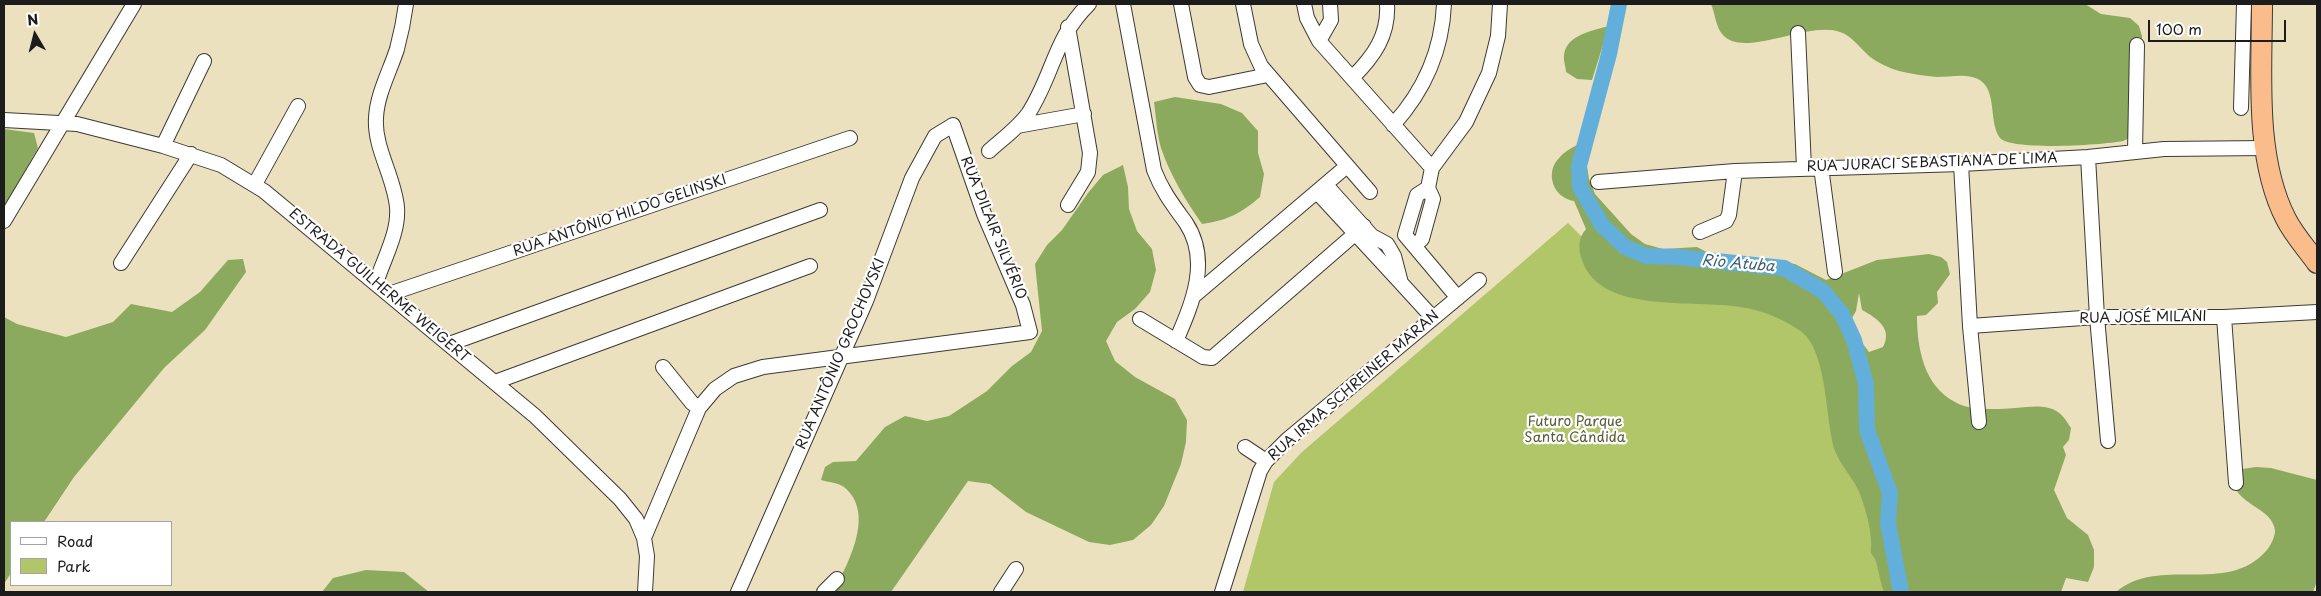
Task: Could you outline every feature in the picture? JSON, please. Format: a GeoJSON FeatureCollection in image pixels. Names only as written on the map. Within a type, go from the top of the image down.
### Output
{"type":"FeatureCollection","features":[{"type":"Feature","properties":{"kind":"highway"},"geometry":{"type":"LineString","coordinates":[[2262,4],[2262,80],[2266,148],[2276,194],[2287,220],[2317,263]]}},
{"type":"Feature","properties":{"kind":"street"},"geometry":{"type":"LineString","coordinates":[[4,221],[134,4]]}},
{"type":"Feature","properties":{"kind":"street"},"geometry":{"type":"LineString","coordinates":[[376,283],[396,230],[397,208],[393,186],[377,134],[376,116],[380,96],[397,48],[403,4]]}},
{"type":"Feature","properties":{"kind":"street"},"geometry":{"type":"LineString","coordinates":[[989,151],[1018,126],[1035,101],[1056,49],[1068,28],[1089,4]]}},
{"type":"Feature","properties":{"kind":"street"},"geometry":{"type":"LineString","coordinates":[[1123,4],[1154,170],[1164,193],[1186,224],[1193,240],[1198,269],[1195,295],[1176,341]]}},
{"type":"Feature","properties":{"kind":"street"},"geometry":{"type":"LineString","coordinates":[[1181,4],[1195,77],[1200,85],[1209,87],[1268,75]]}},
{"type":"Feature","properties":{"kind":"street"},"geometry":{"type":"LineString","coordinates":[[1243,4],[1251,44],[1268,75],[1370,192]]}},
{"type":"Feature","properties":{"kind":"street"},"geometry":{"type":"LineString","coordinates":[[1304,4],[1307,18],[1319,42],[1353,77],[1432,168]]}},
{"type":"Feature","properties":{"kind":"street"},"geometry":{"type":"LineString","coordinates":[[1319,42],[1331,20],[1330,4]]}},
{"type":"Feature","properties":{"kind":"street"},"geometry":{"type":"LineString","coordinates":[[1353,77],[1368,62],[1379,45],[1385,27],[1386,4]]}},
{"type":"Feature","properties":{"kind":"street"},"geometry":{"type":"LineString","coordinates":[[1393,125],[1414,99],[1430,69],[1439,42],[1444,4]]}},
{"type":"Feature","properties":{"kind":"street"},"geometry":{"type":"LineString","coordinates":[[1458,298],[1414,246],[1422,239],[1432,199],[1428,188],[1432,168],[1466,122],[1482,91],[1494,54],[1500,10],[1509,4]]}},
{"type":"Feature","properties":{"kind":"street"},"geometry":{"type":"LineString","coordinates":[[2241,108],[2244,4]]}},
{"type":"Feature","properties":{"kind":"street"},"geometry":{"type":"LineString","coordinates":[[1068,28],[1084,114],[1090,163],[1085,180],[1068,205]]}},
{"type":"Feature","properties":{"kind":"street"},"geometry":{"type":"LineString","coordinates":[[1798,33],[1804,168]]}},
{"type":"Feature","properties":{"kind":"street"},"geometry":{"type":"LineString","coordinates":[[2135,152],[2137,45]]}},
{"type":"Feature","properties":{"kind":"street"},"geometry":{"type":"LineString","coordinates":[[163,146],[204,61]]}},
{"type":"Feature","properties":{"kind":"street"},"geometry":{"type":"LineString","coordinates":[[255,184],[298,106]]}},
{"type":"Feature","properties":{"kind":"street"},"geometry":{"type":"LineString","coordinates":[[1018,126],[1084,114]]}},
{"type":"Feature","properties":{"kind":"street","name":"ESTRADA GUILHERME WEIGERT"},"geometry":{"type":"LineString","coordinates":[[4,120],[64,123],[91,127],[191,154],[221,165],[255,184],[551,430],[620,499],[636,519],[644,538],[646,556],[645,592]]}},
{"type":"Feature","properties":{"kind":"street","name":"RUA DILAIR SILVÉRIO"},"geometry":{"type":"LineString","coordinates":[[842,356],[1030,332],[1023,305],[986,219],[953,125]]}},
{"type":"Feature","properties":{"kind":"street","name":"RUA ANTÔNIO GROCHOVSKI"},"geometry":{"type":"LineString","coordinates":[[738,592],[866,301],[912,178],[935,136],[953,125]]}},
{"type":"Feature","properties":{"kind":"street","name":"RUA ANTÔNIO HILDO GELINSKI"},"geometry":{"type":"LineString","coordinates":[[389,294],[850,138]]}},
{"type":"Feature","properties":{"kind":"street","name":"RUA JURACI SEBASTIANA DE LIMA"},"geometry":{"type":"LineString","coordinates":[[1598,182],[1735,171],[1961,164],[2088,157],[2164,149],[2266,148]]}},
{"type":"Feature","properties":{"kind":"street"},"geometry":{"type":"LineString","coordinates":[[122,263],[191,154]]}},
{"type":"Feature","properties":{"kind":"street"},"geometry":{"type":"LineString","coordinates":[[2088,157],[2097,317],[2108,441]]}},
{"type":"Feature","properties":{"kind":"street"},"geometry":{"type":"LineString","coordinates":[[1961,164],[1970,326],[1978,422]]}},
{"type":"Feature","properties":{"kind":"street"},"geometry":{"type":"LineString","coordinates":[[1195,295],[1347,166]]}},
{"type":"Feature","properties":{"kind":"street"},"geometry":{"type":"LineString","coordinates":[[1821,167],[1835,272]]}},
{"type":"Feature","properties":{"kind":"street"},"geometry":{"type":"LineString","coordinates":[[1700,232],[1726,221],[1730,215],[1735,171]]}},
{"type":"Feature","properties":{"kind":"street"},"geometry":{"type":"LineString","coordinates":[[1321,188],[1359,230],[1378,260],[1433,318]]}},
{"type":"Feature","properties":{"kind":"street"},"geometry":{"type":"LineString","coordinates":[[449,344],[820,210]]}},
{"type":"Feature","properties":{"kind":"street"},"geometry":{"type":"LineString","coordinates":[[1359,230],[1387,244],[1391,250],[1401,283]]}},
{"type":"Feature","properties":{"kind":"street"},"geometry":{"type":"LineString","coordinates":[[1140,319],[1204,358],[1208,359],[1216,356],[1359,230]]}},
{"type":"Feature","properties":{"kind":"street"},"geometry":{"type":"LineString","coordinates":[[1378,260],[1387,257],[1391,250]]}},
{"type":"Feature","properties":{"kind":"street"},"geometry":{"type":"LineString","coordinates":[[494,382],[810,266]]}},
{"type":"Feature","properties":{"kind":"street","name":"RUA IRMA SCHREINER MARAN"},"geometry":{"type":"LineString","coordinates":[[1222,592],[1252,492],[1266,461],[1287,440],[1479,280]]}},
{"type":"Feature","properties":{"kind":"street","name":"RUA JOSÉ MILANI"},"geometry":{"type":"LineString","coordinates":[[1970,326],[2097,317],[2224,317],[2317,312]]}},
{"type":"Feature","properties":{"kind":"street"},"geometry":{"type":"LineString","coordinates":[[2224,317],[2236,483]]}},
{"type":"Feature","properties":{"kind":"street"},"geometry":{"type":"LineString","coordinates":[[644,538],[699,408],[725,382],[747,371],[842,356]]}},
{"type":"Feature","properties":{"kind":"street"},"geometry":{"type":"LineString","coordinates":[[663,367],[692,403],[699,408]]}},
{"type":"Feature","properties":{"kind":"street"},"geometry":{"type":"LineString","coordinates":[[1245,446],[1266,461]]}},
{"type":"Feature","properties":{"kind":"street"},"geometry":{"type":"LineString","coordinates":[[1002,592],[1016,570]]}},
{"type":"Feature","properties":{"kind":"street"},"geometry":{"type":"LineString","coordinates":[[824,592],[837,579]]}},
{"type":"Feature","properties":{"kind":"green space"},"geometry":{"type":"Polygon","coordinates":[[[1711,4],[2085,4],[2101,14],[2130,18],[2139,26],[2142,36],[2142,51],[2137,135],[2123,141],[2079,145],[2039,146],[2008,142],[2000,138],[1996,131],[1991,98],[1984,84],[1978,79],[1963,76],[1937,77],[1895,70],[1872,59],[1852,39],[1840,32],[1827,30],[1812,31],[1746,43],[1733,41],[1721,32],[1711,4]]]}},
{"type":"Feature","properties":{"kind":"green space"},"geometry":{"type":"Polygon","coordinates":[[[1609,26],[1592,80],[1577,79],[1566,72],[1564,55],[1570,43],[1582,34],[1609,26]]]}},
{"type":"Feature","properties":{"kind":"green space"},"geometry":{"type":"Polygon","coordinates":[[[1175,97],[1221,104],[1242,113],[1258,131],[1258,153],[1264,174],[1260,197],[1246,208],[1233,215],[1202,224],[1184,197],[1161,148],[1154,102],[1175,97]]]}},
{"type":"Feature","properties":{"kind":"green space"},"geometry":{"type":"Polygon","coordinates":[[[4,129],[34,133],[38,148],[4,207],[4,129]]]}},
{"type":"Feature","properties":{"kind":"green space"},"geometry":{"type":"Polygon","coordinates":[[[1583,141],[1589,179],[1595,194],[1631,234],[1645,244],[1663,249],[1697,247],[1716,257],[1795,264],[1826,280],[1877,260],[1929,254],[1941,257],[1947,262],[1950,274],[1937,292],[1938,303],[1926,315],[1917,316],[1917,328],[1924,365],[1929,376],[1944,395],[1959,404],[1986,409],[2043,407],[2057,411],[2065,419],[2071,428],[2069,440],[2063,447],[2066,455],[2054,490],[2067,518],[2088,535],[2094,550],[2094,567],[2088,582],[2066,578],[2061,592],[1884,592],[1875,559],[1871,553],[1870,530],[1862,499],[1835,451],[1820,368],[1808,339],[1799,330],[1785,322],[1756,310],[1721,305],[1651,301],[1628,297],[1608,289],[1592,277],[1582,260],[1580,252],[1580,240],[1586,229],[1574,201],[1567,199],[1556,190],[1552,177],[1552,170],[1560,157],[1583,141]],[[1859,293],[1856,311],[1852,318],[1863,344],[1869,352],[1883,347],[1886,341],[1885,329],[1878,320],[1862,310],[1859,293]]]}},
{"type":"Feature","properties":{"kind":"green space"},"geometry":{"type":"Polygon","coordinates":[[[1123,165],[1128,187],[1129,209],[1137,231],[1152,249],[1156,270],[1150,292],[1135,309],[1117,322],[1106,341],[1115,361],[1135,377],[1175,399],[1187,420],[1186,442],[1181,464],[1164,506],[1151,525],[1133,540],[1110,545],[1089,542],[1026,512],[990,484],[968,481],[891,592],[833,592],[852,553],[859,524],[858,510],[853,498],[844,487],[821,480],[825,467],[833,462],[856,461],[885,427],[905,416],[927,421],[949,416],[987,391],[1012,366],[1031,352],[1042,331],[1035,264],[1047,245],[1062,230],[1103,175],[1123,165]]]}},
{"type":"Feature","properties":{"kind":"green space","name":"Futuro Parque Santa Cândida"},"geometry":{"type":"Polygon","coordinates":[[[1568,223],[1620,275],[1836,330],[1887,592],[1243,592],[1274,482],[1302,452],[1568,223]]]}},
{"type":"Feature","properties":{"kind":"green space"},"geometry":{"type":"Polygon","coordinates":[[[243,259],[246,272],[205,330],[164,368],[74,477],[45,521],[10,521],[10,575],[4,584],[4,317],[17,324],[66,337],[113,322],[131,304],[172,312],[200,292],[228,260],[243,259]]]}},
{"type":"Feature","properties":{"kind":"green space"},"geometry":{"type":"Polygon","coordinates":[[[2256,467],[2271,468],[2317,480],[2317,581],[2313,592],[2116,592],[2133,581],[2152,576],[2212,574],[2232,571],[2250,564],[2266,551],[2274,536],[2273,523],[2268,516],[2239,494],[2234,486],[2232,476],[2242,469],[2256,467]]]}},
{"type":"Feature","properties":{"kind":"green space"},"geometry":{"type":"Polygon","coordinates":[[[366,570],[404,572],[429,592],[322,592],[333,578],[366,570]]]}},
{"type":"Feature","properties":{"kind":"waterway","name":"Rio Atuba"},"geometry":{"type":"LineString","coordinates":[[1619,4],[1609,54],[1579,166],[1580,187],[1602,225],[1625,247],[1646,256],[1677,257],[1784,268],[1823,291],[1842,314],[1854,340],[1866,384],[1867,430],[1890,493],[1888,523],[1901,592]]}}]}
